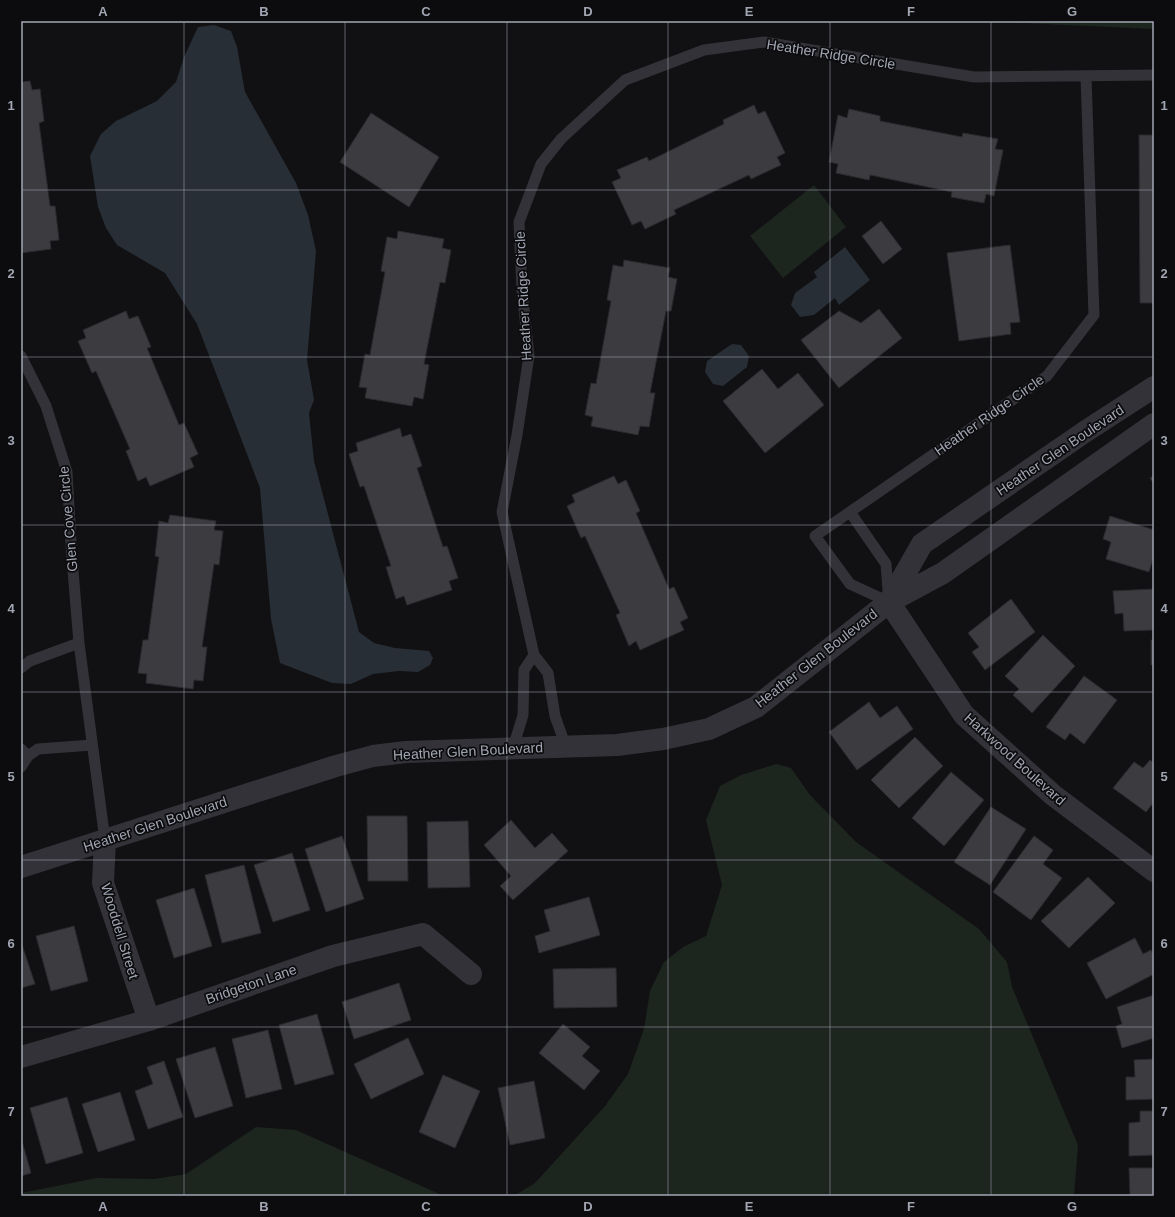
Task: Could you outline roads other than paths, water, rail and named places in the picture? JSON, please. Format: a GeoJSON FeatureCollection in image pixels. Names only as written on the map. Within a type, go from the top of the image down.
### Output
{"type":"FeatureCollection","features":[{"type":"Feature","properties":{"kind":"street","name":"Heather Glen Boulevard"},"geometry":{"type":"LineString","coordinates":[[889,602],[922,544],[1154,386]]}},
{"type":"Feature","properties":{"kind":"street","name":"Heather Glen Boulevard"},"geometry":{"type":"LineString","coordinates":[[21,867],[336,766],[373,756],[406,752],[617,745],[662,739],[709,729],[756,706],[889,602],[943,572],[1154,424]]}},
{"type":"Feature","properties":{"kind":"street","name":"Harkwood Boulevard"},"geometry":{"type":"LineString","coordinates":[[889,602],[964,715],[1053,795],[1154,870]]}},
{"type":"Feature","properties":{"kind":"street","name":"Wooddell Street"},"geometry":{"type":"LineString","coordinates":[[105,840],[103,883],[149,1020]]}},
{"type":"Feature","properties":{"kind":"street","name":"Bridgeton Lane"},"geometry":{"type":"LineString","coordinates":[[21,1058],[149,1020],[333,956],[423,934],[471,974]]}},
{"type":"Feature","properties":{"kind":"lane","name":"Heather Ridge Circle"},"geometry":{"type":"LineString","coordinates":[[566,747],[555,716],[548,673],[534,655],[502,512],[517,435],[529,356],[522,290],[519,222],[541,164],[561,139],[625,80],[704,50],[764,42],[974,77],[1154,75]]}},
{"type":"Feature","properties":{"kind":"lane","name":"Heather Ridge Circle"},"geometry":{"type":"LineString","coordinates":[[889,602],[850,584],[815,536],[1047,376],[1094,315],[1086,76]]}},
{"type":"Feature","properties":{"kind":"lane","name":"Glen Cove Circle"},"geometry":{"type":"LineString","coordinates":[[21,356],[46,406],[67,472],[79,643],[105,840]]}},
{"type":"Feature","properties":{"kind":"lane"},"geometry":{"type":"LineString","coordinates":[[850,512],[886,564],[889,602]]}},
{"type":"Feature","properties":{"kind":"lane"},"geometry":{"type":"LineString","coordinates":[[21,668],[30,661],[79,643]]}},
{"type":"Feature","properties":{"kind":"lane"},"geometry":{"type":"LineString","coordinates":[[513,748],[523,715],[524,670],[534,655]]}},
{"type":"Feature","properties":{"kind":"lane"},"geometry":{"type":"LineString","coordinates":[[21,767],[24,753],[38,749],[92,745]]}}]}
